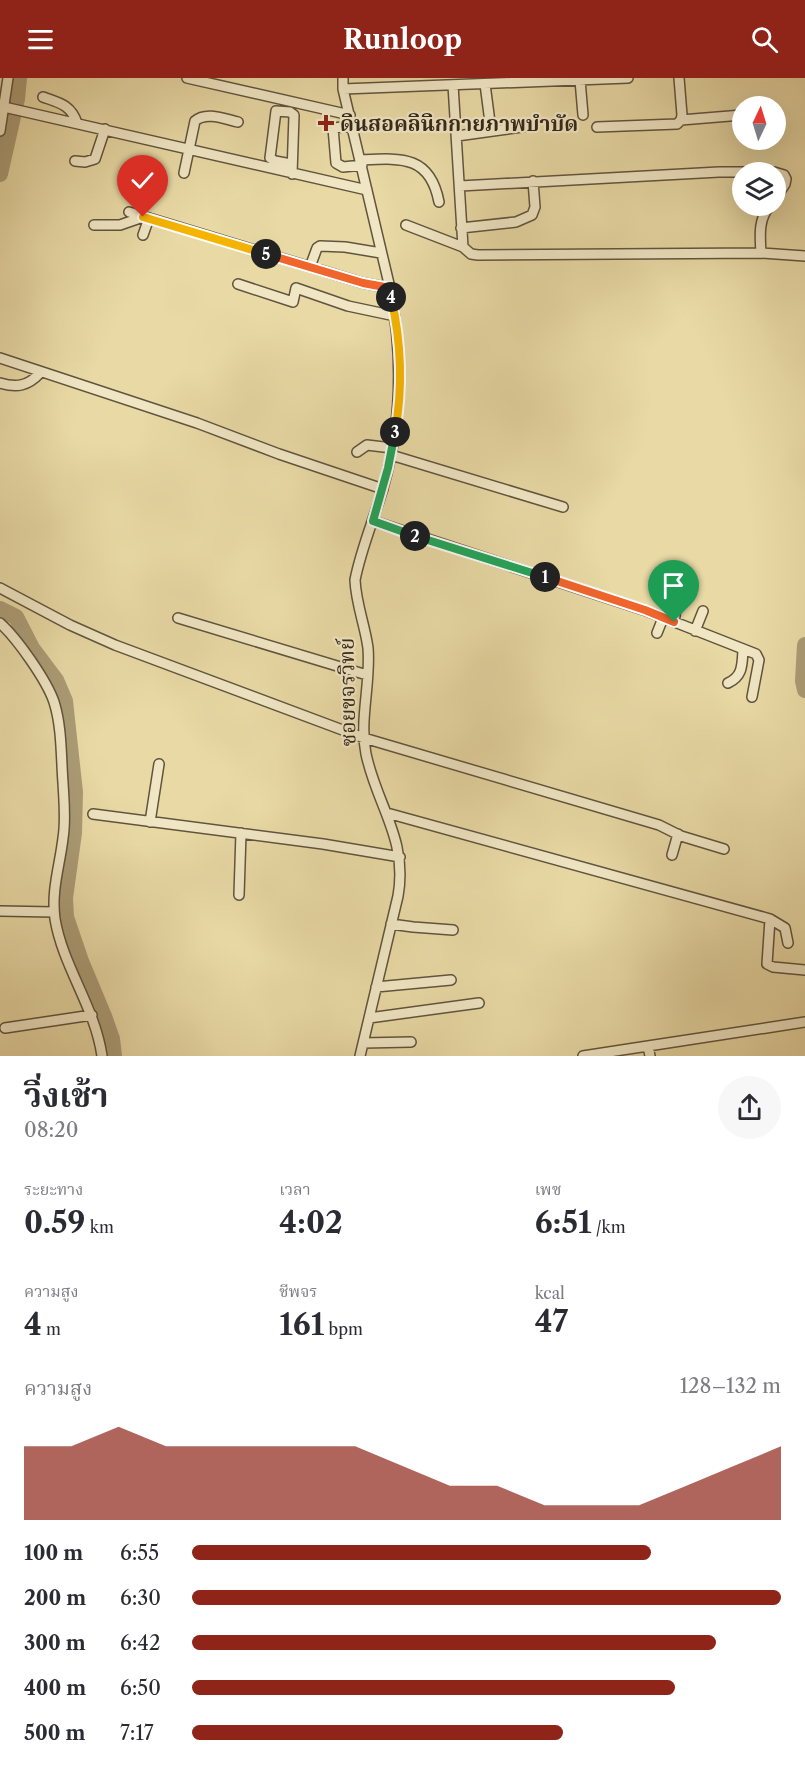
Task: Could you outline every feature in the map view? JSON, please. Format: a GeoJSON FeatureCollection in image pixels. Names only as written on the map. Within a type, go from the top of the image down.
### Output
{"type":"FeatureCollection","features":[{"type":"Feature","properties":{"kind":"street"},"geometry":{"type":"LineString","coordinates":[[0,127],[7,107],[8,78]]}},
{"type":"Feature","properties":{"kind":"street"},"geometry":{"type":"LineString","coordinates":[[187,78],[350,115]]}},
{"type":"Feature","properties":{"kind":"street","name":"ซอยขจรวิทย์"},"geometry":{"type":"LineString","coordinates":[[343,78],[343,89],[390,288],[399,349],[400,377],[397,423],[383,489],[355,580],[355,593],[368,650],[364,738],[371,773],[387,813],[400,857],[401,882],[360,1056]]}},
{"type":"Feature","properties":{"kind":"street"},"geometry":{"type":"LineString","coordinates":[[343,89],[628,78]]}},
{"type":"Feature","properties":{"kind":"street"},"geometry":{"type":"LineString","coordinates":[[679,78],[681,120]]}},
{"type":"Feature","properties":{"kind":"street"},"geometry":{"type":"LineString","coordinates":[[580,80],[583,115]]}},
{"type":"Feature","properties":{"kind":"street"},"geometry":{"type":"LineString","coordinates":[[485,84],[491,130]]}},
{"type":"Feature","properties":{"kind":"street"},"geometry":{"type":"LineString","coordinates":[[453,85],[463,247]]}},
{"type":"Feature","properties":{"kind":"street"},"geometry":{"type":"LineString","coordinates":[[43,97],[68,106],[77,123]]}},
{"type":"Feature","properties":{"kind":"street"},"geometry":{"type":"LineString","coordinates":[[7,107],[189,150],[292,169],[367,190]]}},
{"type":"Feature","properties":{"kind":"street"},"geometry":{"type":"LineString","coordinates":[[276,111],[290,112],[294,115],[292,169],[270,158],[276,111]]}},
{"type":"Feature","properties":{"kind":"street"},"geometry":{"type":"LineString","coordinates":[[184,172],[195,120],[200,116],[206,116],[238,122]]}},
{"type":"Feature","properties":{"kind":"street"},"geometry":{"type":"LineString","coordinates":[[597,128],[670,125],[677,124],[681,120],[732,116]]}},
{"type":"Feature","properties":{"kind":"street"},"geometry":{"type":"LineString","coordinates":[[353,126],[333,128],[336,163],[343,166],[390,159],[418,165],[431,177],[439,202]]}},
{"type":"Feature","properties":{"kind":"street"},"geometry":{"type":"LineString","coordinates":[[457,136],[529,126]]}},
{"type":"Feature","properties":{"kind":"street"},"geometry":{"type":"LineString","coordinates":[[75,160],[85,162],[95,159],[105,129]]}},
{"type":"Feature","properties":{"kind":"street"},"geometry":{"type":"LineString","coordinates":[[460,186],[732,172]]}},
{"type":"Feature","properties":{"kind":"street"},"geometry":{"type":"LineString","coordinates":[[461,228],[516,222],[532,216],[536,207],[533,181]]}},
{"type":"Feature","properties":{"kind":"street"},"geometry":{"type":"LineString","coordinates":[[129,212],[363,283],[390,288]]}},
{"type":"Feature","properties":{"kind":"street"},"geometry":{"type":"LineString","coordinates":[[761,253],[760,225],[763,216]]}},
{"type":"Feature","properties":{"kind":"street"},"geometry":{"type":"LineString","coordinates":[[94,225],[120,225],[146,218]]}},
{"type":"Feature","properties":{"kind":"street"},"geometry":{"type":"LineString","coordinates":[[143,235],[146,218]]}},
{"type":"Feature","properties":{"kind":"street"},"geometry":{"type":"LineString","coordinates":[[406,225],[463,247],[471,254],[507,256],[761,253],[805,256]]}},
{"type":"Feature","properties":{"kind":"street"},"geometry":{"type":"LineString","coordinates":[[310,267],[315,252],[320,246],[345,247],[381,253]]}},
{"type":"Feature","properties":{"kind":"street"},"geometry":{"type":"LineString","coordinates":[[238,284],[292,302],[296,288],[348,306],[395,316]]}},
{"type":"Feature","properties":{"kind":"street"},"geometry":{"type":"LineString","coordinates":[[0,358],[197,423],[383,489]]}},
{"type":"Feature","properties":{"kind":"street"},"geometry":{"type":"LineString","coordinates":[[0,383],[17,387],[32,381],[40,373]]}},
{"type":"Feature","properties":{"kind":"street"},"geometry":{"type":"LineString","coordinates":[[357,452],[367,446],[391,452],[563,507]]}},
{"type":"Feature","properties":{"kind":"street"},"geometry":{"type":"LineString","coordinates":[[373,521],[663,618],[756,654],[758,656],[752,697]]}},
{"type":"Feature","properties":{"kind":"street"},"geometry":{"type":"LineString","coordinates":[[0,588],[59,620],[115,645],[364,738],[659,825],[678,834],[724,849]]}},
{"type":"Feature","properties":{"kind":"street"},"geometry":{"type":"LineString","coordinates":[[674,622],[676,593]]}},
{"type":"Feature","properties":{"kind":"street"},"geometry":{"type":"LineString","coordinates":[[694,631],[703,611]]}},
{"type":"Feature","properties":{"kind":"street"},"geometry":{"type":"LineString","coordinates":[[178,618],[368,675]]}},
{"type":"Feature","properties":{"kind":"street"},"geometry":{"type":"LineString","coordinates":[[657,633],[663,618]]}},
{"type":"Feature","properties":{"kind":"street"},"geometry":{"type":"LineString","coordinates":[[0,623],[46,685],[56,712],[61,742],[64,820],[63,839],[54,885],[54,912],[60,940],[92,1015],[102,1056]]}},
{"type":"Feature","properties":{"kind":"street"},"geometry":{"type":"LineString","coordinates":[[728,682],[734,680],[740,673],[743,650]]}},
{"type":"Feature","properties":{"kind":"street"},"geometry":{"type":"LineString","coordinates":[[150,822],[159,764]]}},
{"type":"Feature","properties":{"kind":"street"},"geometry":{"type":"LineString","coordinates":[[387,813],[770,920],[785,928],[788,944]]}},
{"type":"Feature","properties":{"kind":"street"},"geometry":{"type":"LineString","coordinates":[[93,814],[400,857]]}},
{"type":"Feature","properties":{"kind":"street"},"geometry":{"type":"LineString","coordinates":[[239,895],[241,833]]}},
{"type":"Feature","properties":{"kind":"street"},"geometry":{"type":"LineString","coordinates":[[672,855],[678,834]]}},
{"type":"Feature","properties":{"kind":"street"},"geometry":{"type":"LineString","coordinates":[[0,912],[54,912]]}},
{"type":"Feature","properties":{"kind":"street"},"geometry":{"type":"LineString","coordinates":[[770,920],[767,964],[773,967],[805,970]]}},
{"type":"Feature","properties":{"kind":"street"},"geometry":{"type":"LineString","coordinates":[[391,924],[453,930]]}},
{"type":"Feature","properties":{"kind":"street"},"geometry":{"type":"LineString","coordinates":[[376,987],[451,980]]}},
{"type":"Feature","properties":{"kind":"street"},"geometry":{"type":"LineString","coordinates":[[369,1018],[479,1003]]}},
{"type":"Feature","properties":{"kind":"street"},"geometry":{"type":"LineString","coordinates":[[5,1028],[92,1015]]}},
{"type":"Feature","properties":{"kind":"street"},"geometry":{"type":"LineString","coordinates":[[583,1056],[649,1051],[805,1023]]}},
{"type":"Feature","properties":{"kind":"street"},"geometry":{"type":"LineString","coordinates":[[363,1043],[411,1042]]}},
{"type":"Feature","properties":{"kind":"waterway"},"geometry":{"type":"LineString","coordinates":[[0,174],[17,99],[19,78]]}},
{"type":"Feature","properties":{"kind":"waterway"},"geometry":{"type":"LineString","coordinates":[[0,609],[16,617],[32,648],[56,680],[65,701],[75,792],[74,833],[65,898],[66,917],[112,1039],[114,1056]]}},
{"type":"Feature","properties":{"kind":"waterway"},"geometry":{"type":"LineString","coordinates":[[805,645],[803,681],[805,690]]}},
{"type":"Feature","properties":{"kind":"place","name":"ดินสอคลินิกกายภาพบำบัด"},"geometry":{"type":"Point","coordinates":[326,123]}},
{"type":"Feature","properties":{"kind":"route"},"geometry":{"type":"LineString","coordinates":[[143,217],[363,283],[390,288],[399,349],[397,423],[383,489],[373,521],[645,610],[674,622]]}}]}
